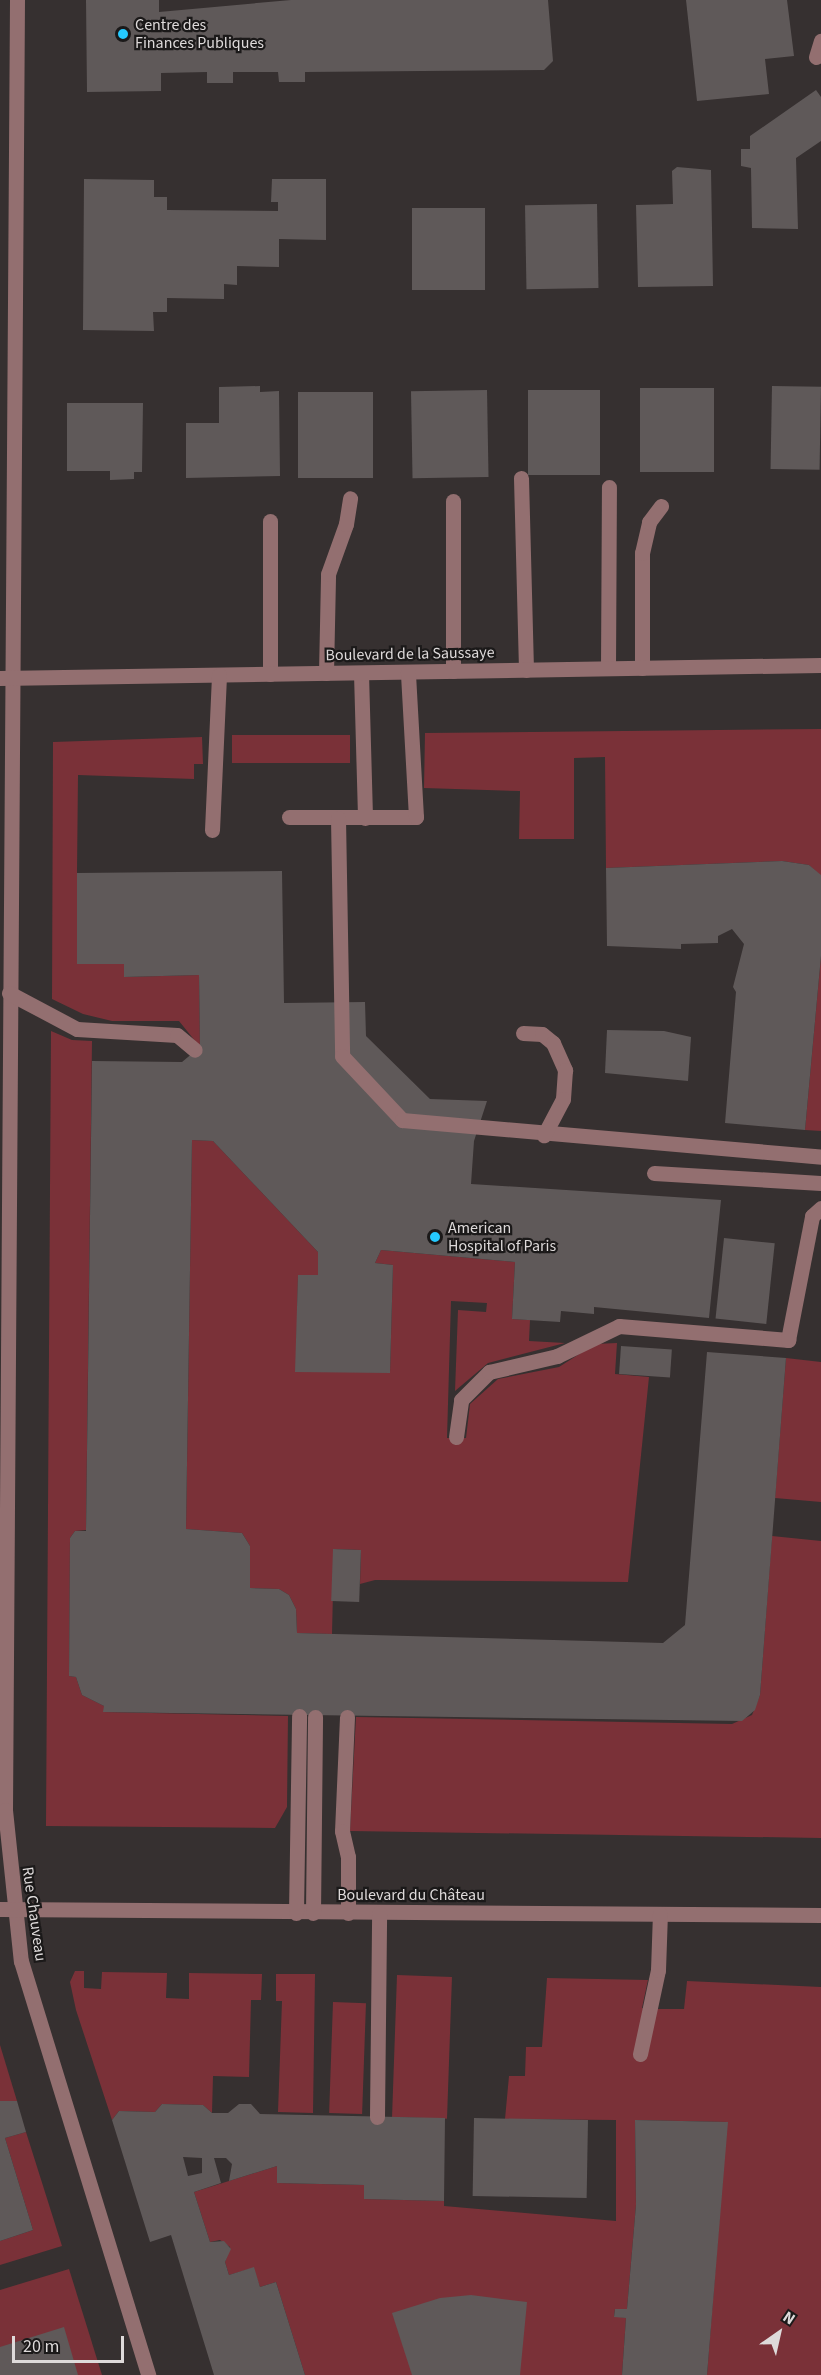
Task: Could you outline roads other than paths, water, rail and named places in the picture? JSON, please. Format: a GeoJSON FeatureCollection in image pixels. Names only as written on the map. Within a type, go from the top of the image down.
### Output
{"type":"FeatureCollection","features":[{"type":"Feature","properties":{"kind":"street","name":"Rue Chauveau"},"geometry":{"type":"LineString","coordinates":[[17,0],[7,678],[9,993],[6,1910],[147,2375]]}},
{"type":"Feature","properties":{"kind":"street"},"geometry":{"type":"LineString","coordinates":[[816,57],[821,42]]}},
{"type":"Feature","properties":{"kind":"street"},"geometry":{"type":"LineString","coordinates":[[521,478],[526,670]]}},
{"type":"Feature","properties":{"kind":"street"},"geometry":{"type":"LineString","coordinates":[[608,668],[609,487]]}},
{"type":"Feature","properties":{"kind":"street"},"geometry":{"type":"LineString","coordinates":[[326,673],[328,574],[346,524],[350,498]]}},
{"type":"Feature","properties":{"kind":"street"},"geometry":{"type":"LineString","coordinates":[[453,501],[453,671]]}},
{"type":"Feature","properties":{"kind":"street"},"geometry":{"type":"LineString","coordinates":[[642,668],[642,553],[649,522],[661,506]]}},
{"type":"Feature","properties":{"kind":"street"},"geometry":{"type":"LineString","coordinates":[[270,521],[270,674]]}},
{"type":"Feature","properties":{"kind":"street","name":"Boulevard de la Saussaye"},"geometry":{"type":"LineString","coordinates":[[7,678],[821,665]]}},
{"type":"Feature","properties":{"kind":"street"},"geometry":{"type":"LineString","coordinates":[[289,817],[416,817],[408,672]]}},
{"type":"Feature","properties":{"kind":"street"},"geometry":{"type":"LineString","coordinates":[[361,673],[365,818]]}},
{"type":"Feature","properties":{"kind":"street"},"geometry":{"type":"LineString","coordinates":[[212,830],[219,675]]}},
{"type":"Feature","properties":{"kind":"street"},"geometry":{"type":"LineString","coordinates":[[338,818],[342,1056],[402,1120],[544,1135],[821,1157]]}},
{"type":"Feature","properties":{"kind":"street"},"geometry":{"type":"LineString","coordinates":[[9,993],[77,1029],[177,1035],[195,1050]]}},
{"type":"Feature","properties":{"kind":"street"},"geometry":{"type":"LineString","coordinates":[[523,1033],[542,1034],[553,1043],[566,1070],[563,1099],[544,1135]]}},
{"type":"Feature","properties":{"kind":"street"},"geometry":{"type":"LineString","coordinates":[[654,1173],[821,1183]]}},
{"type":"Feature","properties":{"kind":"street"},"geometry":{"type":"LineString","coordinates":[[456,1437],[461,1400],[489,1372],[557,1356],[619,1326],[788,1340],[812,1216],[821,1208]]}},
{"type":"Feature","properties":{"kind":"street"},"geometry":{"type":"LineString","coordinates":[[296,1912],[299,1716]]}},
{"type":"Feature","properties":{"kind":"street"},"geometry":{"type":"LineString","coordinates":[[313,1913],[315,1717]]}},
{"type":"Feature","properties":{"kind":"street"},"geometry":{"type":"LineString","coordinates":[[347,1717],[342,1831],[348,1857],[348,1913]]}},
{"type":"Feature","properties":{"kind":"street","name":"Boulevard du Château"},"geometry":{"type":"LineString","coordinates":[[6,1910],[821,1915]]}},
{"type":"Feature","properties":{"kind":"street"},"geometry":{"type":"LineString","coordinates":[[377,2117],[379,1913]]}},
{"type":"Feature","properties":{"kind":"street"},"geometry":{"type":"LineString","coordinates":[[640,2054],[658,1970],[660,1914]]}},
{"type":"Feature","properties":{"kind":"place","name":"Centre des Finances Publiques"},"geometry":{"type":"Point","coordinates":[123,34]}},
{"type":"Feature","properties":{"kind":"place","name":"American Hospital of Paris"},"geometry":{"type":"Point","coordinates":[435,1237]}}]}
